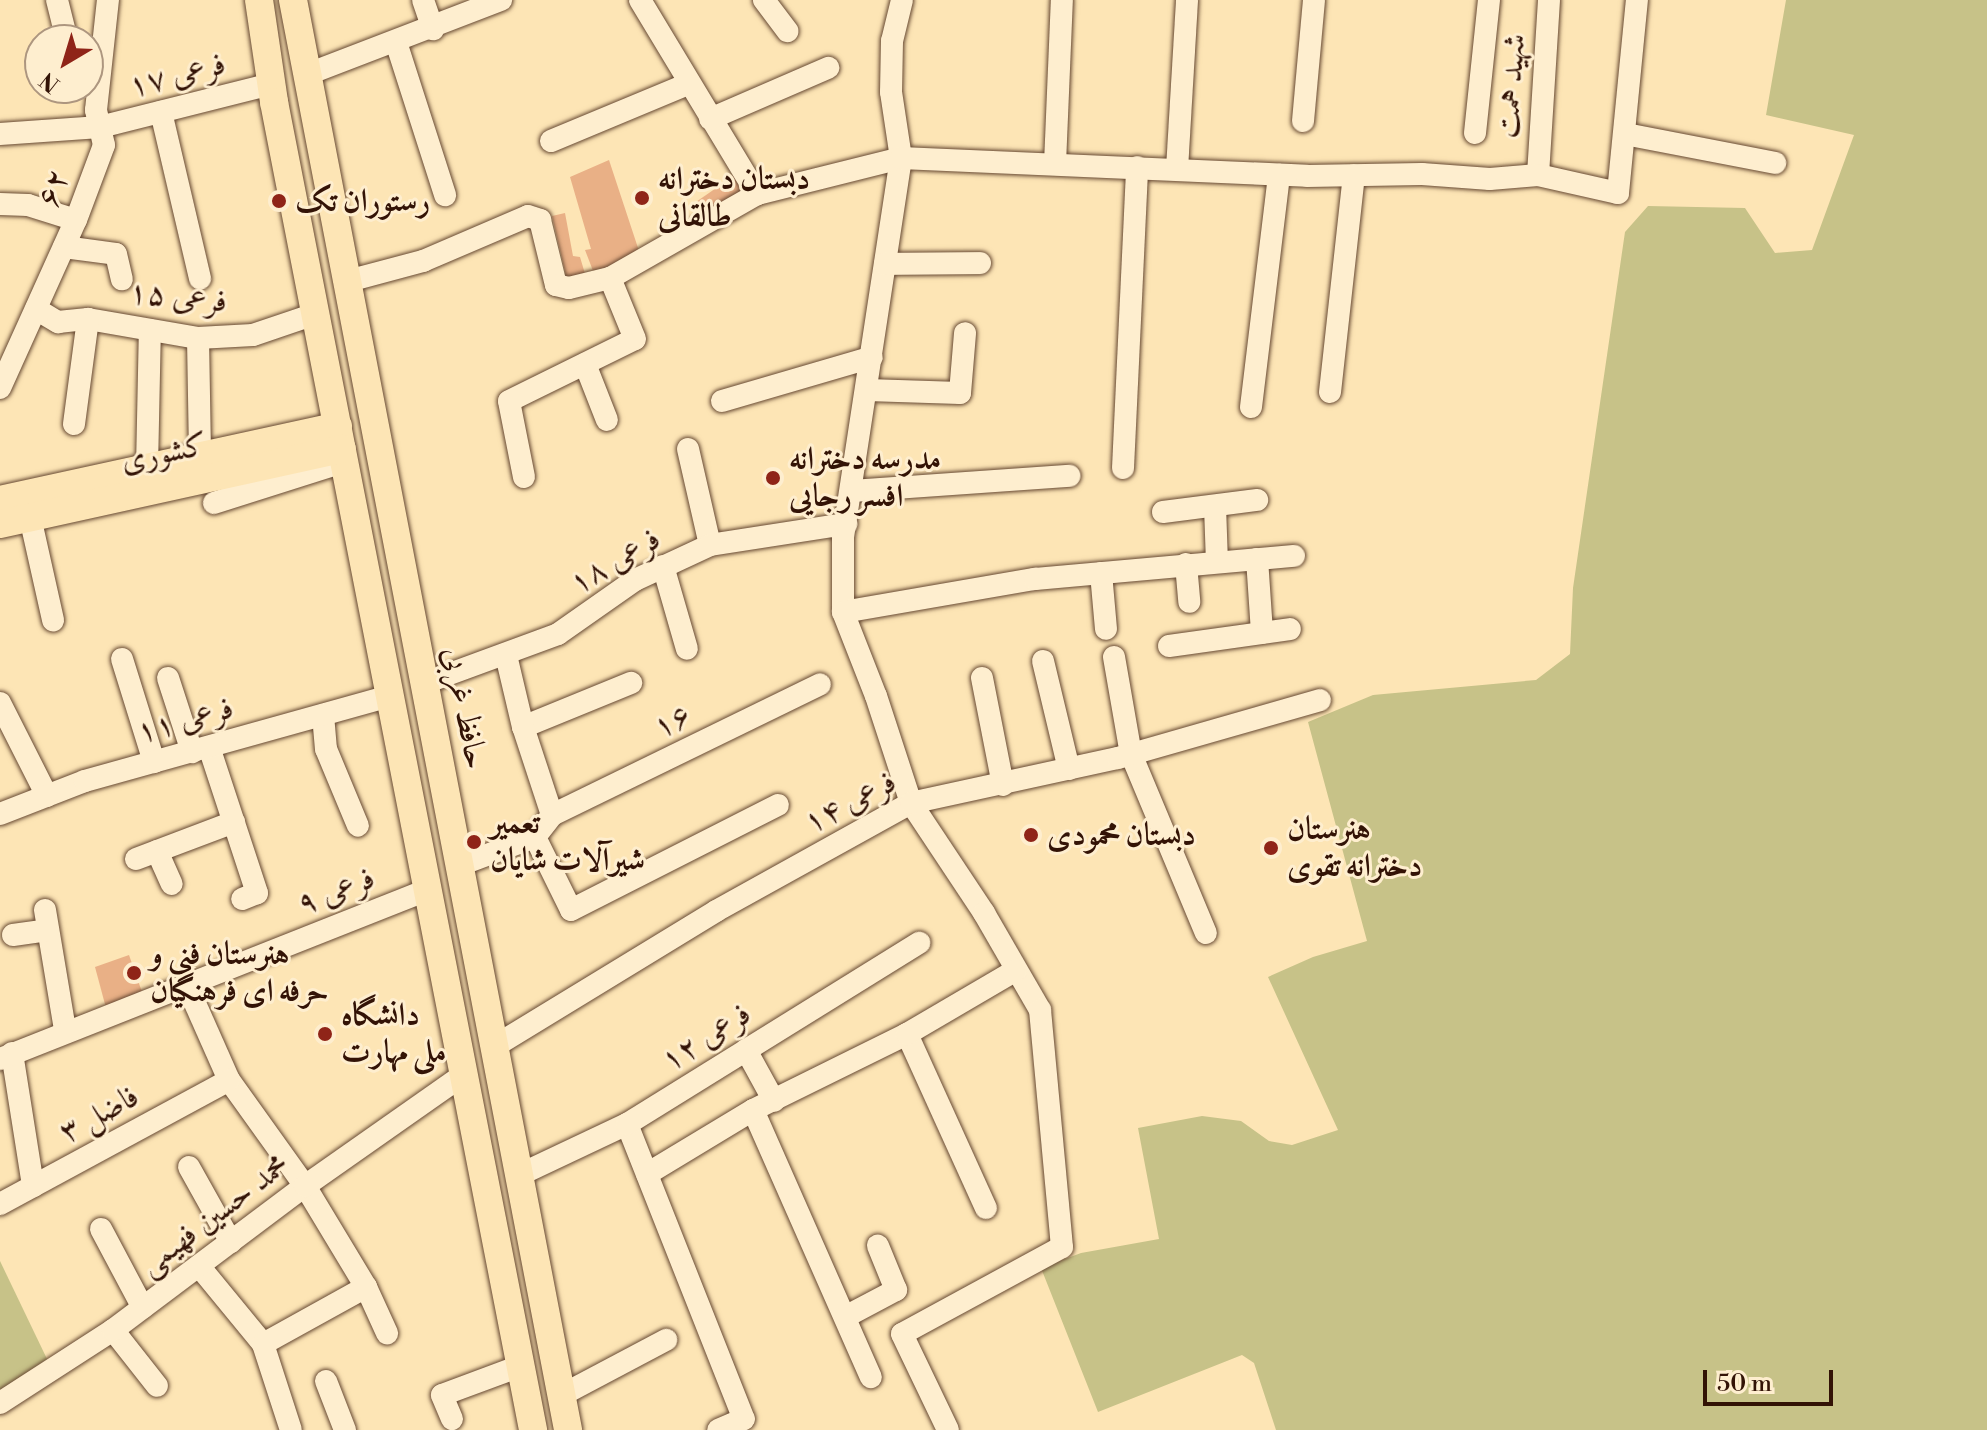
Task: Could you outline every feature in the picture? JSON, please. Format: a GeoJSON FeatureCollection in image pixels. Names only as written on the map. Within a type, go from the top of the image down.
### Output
{"type":"FeatureCollection","features":[{"type":"Feature","properties":{"kind":"main road"},"geometry":{"type":"LineString","coordinates":[[259,0],[271,84],[315,314],[533,1430]]}},
{"type":"Feature","properties":{"kind":"main road","name":"حافظ غربی"},"geometry":{"type":"LineString","coordinates":[[293,0],[568,1430]]}},
{"type":"Feature","properties":{"kind":"main road"},"geometry":{"type":"LineString","coordinates":[[343,455],[370,491],[386,479]]}},
{"type":"Feature","properties":{"kind":"main road","name":"کشوری"},"geometry":{"type":"LineString","coordinates":[[0,500],[200,456],[343,455]]}},
{"type":"Feature","properties":{"kind":"main road","name":"کشوری"},"geometry":{"type":"LineString","coordinates":[[0,524],[343,455]]}},
{"type":"Feature","properties":{"kind":"main road"},"geometry":{"type":"LineString","coordinates":[[358,534],[371,522],[395,528]]}},
{"type":"Feature","properties":{"kind":"main road"},"geometry":{"type":"LineString","coordinates":[[513,1327],[548,1323]]}},
{"type":"Feature","properties":{"kind":"street"},"geometry":{"type":"LineString","coordinates":[[57,0],[63,24]]}},
{"type":"Feature","properties":{"kind":"street","name":"۶۲"},"geometry":{"type":"LineString","coordinates":[[102,24],[108,0]]}},
{"type":"Feature","properties":{"kind":"street"},"geometry":{"type":"LineString","coordinates":[[423,0],[433,29]]}},
{"type":"Feature","properties":{"kind":"street"},"geometry":{"type":"LineString","coordinates":[[640,0],[757,194]]}},
{"type":"Feature","properties":{"kind":"street"},"geometry":{"type":"LineString","coordinates":[[764,0],[787,31]]}},
{"type":"Feature","properties":{"kind":"street"},"geometry":{"type":"LineString","coordinates":[[902,0],[892,41],[891,92],[901,158],[846,524],[843,612],[876,696],[911,803],[984,913],[1040,1010],[1062,1247],[902,1334],[948,1430]]}},
{"type":"Feature","properties":{"kind":"street"},"geometry":{"type":"LineString","coordinates":[[1055,164],[1062,0]]}},
{"type":"Feature","properties":{"kind":"street"},"geometry":{"type":"LineString","coordinates":[[1177,169],[1187,0]]}},
{"type":"Feature","properties":{"kind":"street"},"geometry":{"type":"LineString","coordinates":[[1303,121],[1314,0]]}},
{"type":"Feature","properties":{"kind":"street"},"geometry":{"type":"LineString","coordinates":[[1475,133],[1489,0]]}},
{"type":"Feature","properties":{"kind":"street","name":"شهید همت"},"geometry":{"type":"LineString","coordinates":[[1538,175],[1549,0]]}},
{"type":"Feature","properties":{"kind":"street"},"geometry":{"type":"LineString","coordinates":[[348,281],[423,261],[528,216],[540,220],[556,285],[569,288],[610,278],[757,194],[901,158],[1279,175],[1422,174],[1490,179],[1538,175],[1618,193],[1637,0]]}},
{"type":"Feature","properties":{"kind":"street"},"geometry":{"type":"LineString","coordinates":[[308,74],[433,29],[490,2]]}},
{"type":"Feature","properties":{"kind":"street"},"geometry":{"type":"LineString","coordinates":[[396,42],[445,195]]}},
{"type":"Feature","properties":{"kind":"street"},"geometry":{"type":"LineString","coordinates":[[710,119],[828,68]]}},
{"type":"Feature","properties":{"kind":"street","name":"فرعی ۱۷"},"geometry":{"type":"LineString","coordinates":[[0,134],[100,127],[271,84]]}},
{"type":"Feature","properties":{"kind":"street"},"geometry":{"type":"LineString","coordinates":[[551,141],[688,84]]}},
{"type":"Feature","properties":{"kind":"street","name":"۶۲"},"geometry":{"type":"LineString","coordinates":[[0,388],[8,353],[36,309],[76,220],[104,145],[96,104]]}},
{"type":"Feature","properties":{"kind":"street"},"geometry":{"type":"LineString","coordinates":[[161,112],[200,278]]}},
{"type":"Feature","properties":{"kind":"street"},"geometry":{"type":"LineString","coordinates":[[1625,134],[1775,163]]}},
{"type":"Feature","properties":{"kind":"street"},"geometry":{"type":"LineString","coordinates":[[1123,468],[1137,167]]}},
{"type":"Feature","properties":{"kind":"street"},"geometry":{"type":"LineString","coordinates":[[1251,407],[1279,175]]}},
{"type":"Feature","properties":{"kind":"street"},"geometry":{"type":"LineString","coordinates":[[1330,392],[1354,175]]}},
{"type":"Feature","properties":{"kind":"street"},"geometry":{"type":"LineString","coordinates":[[0,204],[28,205],[76,220]]}},
{"type":"Feature","properties":{"kind":"street"},"geometry":{"type":"LineString","coordinates":[[64,247],[116,254],[122,279]]}},
{"type":"Feature","properties":{"kind":"street"},"geometry":{"type":"LineString","coordinates":[[885,264],[980,263]]}},
{"type":"Feature","properties":{"kind":"street"},"geometry":{"type":"LineString","coordinates":[[524,477],[509,401],[635,339],[610,278]]}},
{"type":"Feature","properties":{"kind":"street","name":"فرعی ۱۵"},"geometry":{"type":"LineString","coordinates":[[36,309],[58,322],[88,319],[198,338],[253,335],[315,314]]}},
{"type":"Feature","properties":{"kind":"street"},"geometry":{"type":"LineString","coordinates":[[74,424],[88,319]]}},
{"type":"Feature","properties":{"kind":"street"},"geometry":{"type":"LineString","coordinates":[[147,468],[150,330]]}},
{"type":"Feature","properties":{"kind":"street"},"geometry":{"type":"LineString","coordinates":[[867,390],[960,393],[965,333]]}},
{"type":"Feature","properties":{"kind":"street"},"geometry":{"type":"LineString","coordinates":[[198,338],[200,456]]}},
{"type":"Feature","properties":{"kind":"street"},"geometry":{"type":"LineString","coordinates":[[722,401],[872,357]]}},
{"type":"Feature","properties":{"kind":"street"},"geometry":{"type":"LineString","coordinates":[[585,364],[607,420]]}},
{"type":"Feature","properties":{"kind":"street"},"geometry":{"type":"LineString","coordinates":[[688,449],[710,545]]}},
{"type":"Feature","properties":{"kind":"street"},"geometry":{"type":"LineString","coordinates":[[214,503],[343,455]]}},
{"type":"Feature","properties":{"kind":"street"},"geometry":{"type":"LineString","coordinates":[[852,491],[1069,476]]}},
{"type":"Feature","properties":{"kind":"street"},"geometry":{"type":"LineString","coordinates":[[1163,512],[1257,500]]}},
{"type":"Feature","properties":{"kind":"street"},"geometry":{"type":"LineString","coordinates":[[1215,506],[1217,562]]}},
{"type":"Feature","properties":{"kind":"street"},"geometry":{"type":"LineString","coordinates":[[30,517],[53,620]]}},
{"type":"Feature","properties":{"kind":"street","name":"فرعی ۱۸"},"geometry":{"type":"LineString","coordinates":[[425,683],[558,634],[599,603],[663,566],[710,545],[846,524]]}},
{"type":"Feature","properties":{"kind":"street"},"geometry":{"type":"LineString","coordinates":[[843,612],[1035,579],[1294,556]]}},
{"type":"Feature","properties":{"kind":"street"},"geometry":{"type":"LineString","coordinates":[[1257,559],[1262,633]]}},
{"type":"Feature","properties":{"kind":"street"},"geometry":{"type":"LineString","coordinates":[[1186,564],[1189,602]]}},
{"type":"Feature","properties":{"kind":"street"},"geometry":{"type":"LineString","coordinates":[[663,566],[687,649]]}},
{"type":"Feature","properties":{"kind":"street"},"geometry":{"type":"LineString","coordinates":[[1101,573],[1106,629]]}},
{"type":"Feature","properties":{"kind":"street"},"geometry":{"type":"LineString","coordinates":[[1169,646],[1290,629]]}},
{"type":"Feature","properties":{"kind":"street"},"geometry":{"type":"LineString","coordinates":[[506,655],[544,827],[571,910],[778,805]]}},
{"type":"Feature","properties":{"kind":"street"},"geometry":{"type":"LineString","coordinates":[[1114,657],[1131,754],[1206,933]]}},
{"type":"Feature","properties":{"kind":"street"},"geometry":{"type":"LineString","coordinates":[[122,659],[154,762]]}},
{"type":"Feature","properties":{"kind":"street"},"geometry":{"type":"LineString","coordinates":[[1043,661],[1069,769]]}},
{"type":"Feature","properties":{"kind":"street"},"geometry":{"type":"LineString","coordinates":[[168,678],[234,822],[257,893],[242,899]]}},
{"type":"Feature","properties":{"kind":"street"},"geometry":{"type":"LineString","coordinates":[[982,678],[1003,785]]}},
{"type":"Feature","properties":{"kind":"street"},"geometry":{"type":"LineString","coordinates":[[523,727],[631,683]]}},
{"type":"Feature","properties":{"kind":"street","name":"۱۶"},"geometry":{"type":"LineString","coordinates":[[460,865],[544,827],[820,684]]}},
{"type":"Feature","properties":{"kind":"street","name":"فرعی ۱۱"},"geometry":{"type":"LineString","coordinates":[[0,814],[154,762],[390,696]]}},
{"type":"Feature","properties":{"kind":"street","name":"فرعی ۱۴"},"geometry":{"type":"LineString","coordinates":[[495,1046],[716,911],[911,803],[1003,785],[1131,754],[1320,700]]}},
{"type":"Feature","properties":{"kind":"street"},"geometry":{"type":"LineString","coordinates":[[0,703],[47,796]]}},
{"type":"Feature","properties":{"kind":"street"},"geometry":{"type":"LineString","coordinates":[[323,715],[326,749],[358,826]]}},
{"type":"Feature","properties":{"kind":"street"},"geometry":{"type":"LineString","coordinates":[[172,884],[146,855],[234,822]]}},
{"type":"Feature","properties":{"kind":"street","name":"فرعی ۹"},"geometry":{"type":"LineString","coordinates":[[6,1056],[65,1030],[427,890]]}},
{"type":"Feature","properties":{"kind":"street"},"geometry":{"type":"LineString","coordinates":[[13,935],[46,920],[65,1030]]}},
{"type":"Feature","properties":{"kind":"street","name":"فرعی ۱۲"},"geometry":{"type":"LineString","coordinates":[[519,1175],[627,1124],[919,943]]}},
{"type":"Feature","properties":{"kind":"street"},"geometry":{"type":"LineString","coordinates":[[647,1174],[753,1110],[907,1034],[1016,970]]}},
{"type":"Feature","properties":{"kind":"street"},"geometry":{"type":"LineString","coordinates":[[186,983],[229,1080],[305,1186],[366,1287],[387,1333]]}},
{"type":"Feature","properties":{"kind":"street"},"geometry":{"type":"LineString","coordinates":[[907,1034],[986,1208]]}},
{"type":"Feature","properties":{"kind":"street"},"geometry":{"type":"LineString","coordinates":[[746,1050],[774,1101]]}},
{"type":"Feature","properties":{"kind":"street"},"geometry":{"type":"LineString","coordinates":[[6,1056],[33,1186]]}},
{"type":"Feature","properties":{"kind":"street","name":"محمد حسین فهیمی"},"geometry":{"type":"LineString","coordinates":[[0,1403],[113,1330],[305,1186],[463,1075]]}},
{"type":"Feature","properties":{"kind":"street","name":"فاضل ۳"},"geometry":{"type":"LineString","coordinates":[[0,1204],[229,1080]]}},
{"type":"Feature","properties":{"kind":"street"},"geometry":{"type":"LineString","coordinates":[[753,1110],[871,1377]]}},
{"type":"Feature","properties":{"kind":"street"},"geometry":{"type":"LineString","coordinates":[[627,1124],[744,1419],[718,1430]]}},
{"type":"Feature","properties":{"kind":"street"},"geometry":{"type":"LineString","coordinates":[[189,1167],[231,1242]]}},
{"type":"Feature","properties":{"kind":"street"},"geometry":{"type":"LineString","coordinates":[[101,1229],[143,1308]]}},
{"type":"Feature","properties":{"kind":"street"},"geometry":{"type":"LineString","coordinates":[[845,1317],[896,1290],[878,1246]]}},
{"type":"Feature","properties":{"kind":"street"},"geometry":{"type":"LineString","coordinates":[[199,1266],[263,1344],[291,1430]]}},
{"type":"Feature","properties":{"kind":"street"},"geometry":{"type":"LineString","coordinates":[[263,1344],[366,1287]]}},
{"type":"Feature","properties":{"kind":"street"},"geometry":{"type":"LineString","coordinates":[[113,1330],[157,1386]]}},
{"type":"Feature","properties":{"kind":"street"},"geometry":{"type":"LineString","coordinates":[[562,1395],[666,1340]]}},
{"type":"Feature","properties":{"kind":"street"},"geometry":{"type":"LineString","coordinates":[[452,1419],[442,1395],[520,1366]]}},
{"type":"Feature","properties":{"kind":"street"},"geometry":{"type":"LineString","coordinates":[[326,1381],[345,1430]]}},
{"type":"Feature","properties":{"kind":"shaded area"},"geometry":{"type":"Polygon","coordinates":[[[1786,0],[1987,0],[1987,1430],[1276,1430],[1254,1363],[1242,1355],[1098,1412],[1041,1268],[1081,1253],[1159,1239],[1138,1128],[1202,1116],[1241,1121],[1269,1141],[1292,1145],[1338,1130],[1268,977],[1313,957],[1367,941],[1308,722],[1373,695],[1536,680],[1570,654],[1573,588],[1625,232],[1648,206],[1745,208],[1775,253],[1812,250],[1854,135],[1766,115],[1786,0]]]}},
{"type":"Feature","properties":{"kind":"shaded area"},"geometry":{"type":"Polygon","coordinates":[[[0,1261],[47,1359],[0,1390],[0,1261]]]}},
{"type":"Feature","properties":{"kind":"building"},"geometry":{"type":"Polygon","coordinates":[[[609,160],[640,254],[595,276],[585,250],[591,249],[570,177],[609,160]]]}},
{"type":"Feature","properties":{"kind":"building"},"geometry":{"type":"Polygon","coordinates":[[[735,175],[746,192],[700,218],[693,204],[735,175]]]}},
{"type":"Feature","properties":{"kind":"building"},"geometry":{"type":"Polygon","coordinates":[[[565,213],[573,256],[580,257],[586,277],[567,280],[552,216],[565,213]]]}},
{"type":"Feature","properties":{"kind":"building"},"geometry":{"type":"Polygon","coordinates":[[[129,955],[142,992],[106,1008],[95,967],[129,955]]]}},
{"type":"Feature","properties":{"kind":"place","name":"دبستان دخترانه طالقانی"},"geometry":{"type":"Point","coordinates":[642,198]}},
{"type":"Feature","properties":{"kind":"place","name":"رستوران تک"},"geometry":{"type":"Point","coordinates":[279,201]}},
{"type":"Feature","properties":{"kind":"place","name":"مدرسه دخترانه افسر رجایی"},"geometry":{"type":"Point","coordinates":[773,478]}},
{"type":"Feature","properties":{"kind":"place","name":"دبستان محمودی"},"geometry":{"type":"Point","coordinates":[1031,835]}},
{"type":"Feature","properties":{"kind":"place","name":"تعمیر شیرآلات شایان"},"geometry":{"type":"Point","coordinates":[474,842]}},
{"type":"Feature","properties":{"kind":"place","name":"هنرستان دخترانه تقوی"},"geometry":{"type":"Point","coordinates":[1271,848]}},
{"type":"Feature","properties":{"kind":"place","name":"هنرستان فنی و حرفه ای فرهنگیان"},"geometry":{"type":"Point","coordinates":[134,973]}},
{"type":"Feature","properties":{"kind":"place","name":"دانشگاه ملی مهارت"},"geometry":{"type":"Point","coordinates":[325,1034]}}]}
